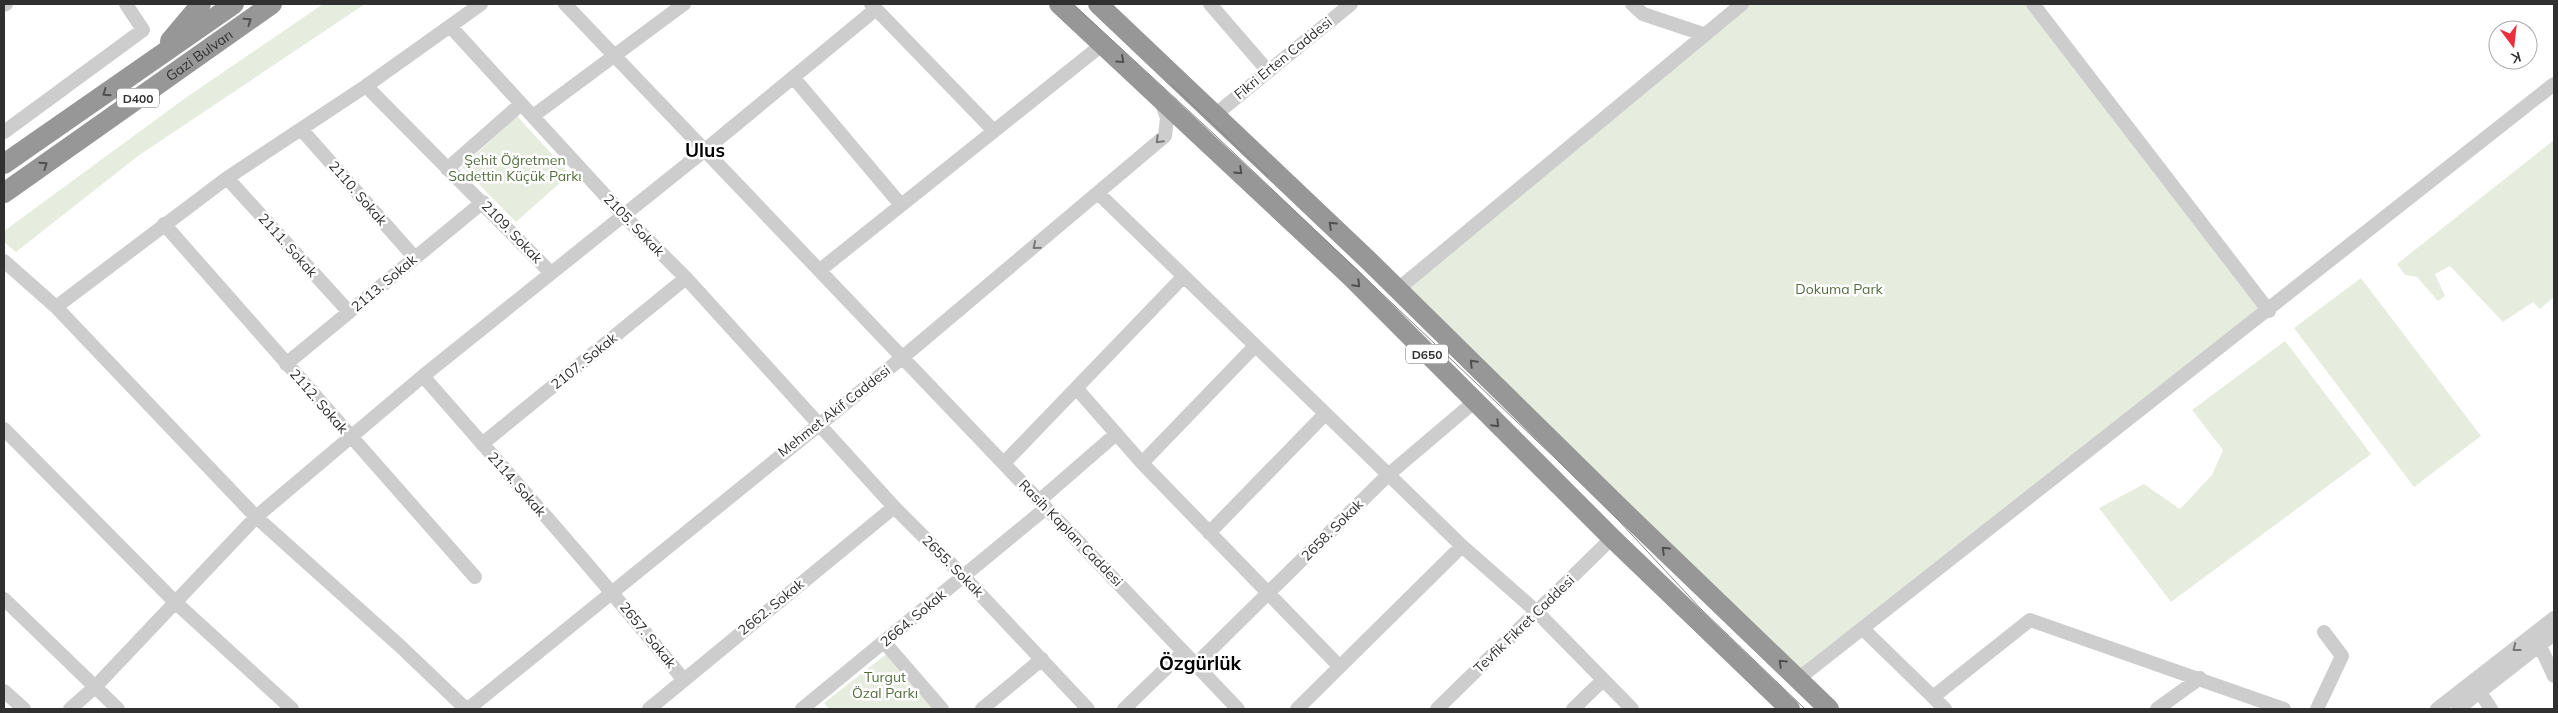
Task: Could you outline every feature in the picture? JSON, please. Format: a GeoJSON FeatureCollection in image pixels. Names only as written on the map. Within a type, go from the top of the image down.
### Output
{"type":"FeatureCollection","features":[{"type":"Feature","properties":{"kind":"highway"},"geometry":{"type":"LineString","coordinates":[[160,55],[201,4]]}},
{"type":"Feature","properties":{"kind":"highway","name":"Gazi Bulvarı"},"geometry":{"type":"LineString","coordinates":[[4,164],[234,4]]}},
{"type":"Feature","properties":{"kind":"highway","name":"Gazi Bulvarı"},"geometry":{"type":"LineString","coordinates":[[4,193],[272,4]]}},
{"type":"Feature","properties":{"kind":"highway","name":"D650"},"geometry":{"type":"LineString","coordinates":[[1059,4],[1350,276],[1612,538],[1790,709]]}},
{"type":"Feature","properties":{"kind":"highway","name":"D650"},"geometry":{"type":"LineString","coordinates":[[1098,4],[1216,114],[1398,289],[1617,505],[1829,709]]}},
{"type":"Feature","properties":{"kind":"highway"},"geometry":{"type":"LineString","coordinates":[[1612,538],[1619,521],[1617,505]]}},
{"type":"Feature","properties":{"kind":"street"},"geometry":{"type":"LineString","coordinates":[[4,132],[143,30],[126,4]]}},
{"type":"Feature","properties":{"kind":"street"},"geometry":{"type":"LineString","coordinates":[[56,307],[227,178],[366,86],[481,4]]}},
{"type":"Feature","properties":{"kind":"street","name":"Rasih Kaplan Caddesi"},"geometry":{"type":"LineString","coordinates":[[565,4],[1238,709]]}},
{"type":"Feature","properties":{"kind":"street"},"geometry":{"type":"LineString","coordinates":[[534,116],[684,4]]}},
{"type":"Feature","properties":{"kind":"street"},"geometry":{"type":"LineString","coordinates":[[1210,4],[1267,70]]}},
{"type":"Feature","properties":{"kind":"street","name":"Fikri Erten Caddesi"},"geometry":{"type":"LineString","coordinates":[[1216,114],[1267,70],[1351,4]]}},
{"type":"Feature","properties":{"kind":"street"},"geometry":{"type":"LineString","coordinates":[[1632,4],[1643,14],[1703,34]]}},
{"type":"Feature","properties":{"kind":"street"},"geometry":{"type":"LineString","coordinates":[[1398,289],[1703,34],[1742,4]]}},
{"type":"Feature","properties":{"kind":"street"},"geometry":{"type":"LineString","coordinates":[[2033,4],[2269,311]]}},
{"type":"Feature","properties":{"kind":"street"},"geometry":{"type":"LineString","coordinates":[[70,709],[94,687],[256,517],[423,376],[705,150],[793,77],[873,6],[994,131]]}},
{"type":"Feature","properties":{"kind":"street","name":"2105. Sokak"},"geometry":{"type":"LineString","coordinates":[[450,26],[624,216],[686,278],[819,422]]}},
{"type":"Feature","properties":{"kind":"street"},"geometry":{"type":"LineString","coordinates":[[820,270],[1103,44]]}},
{"type":"Feature","properties":{"kind":"street"},"geometry":{"type":"LineString","coordinates":[[793,77],[901,205]]}},
{"type":"Feature","properties":{"kind":"street"},"geometry":{"type":"LineString","coordinates":[[1798,679],[2269,311],[2554,84]]}},
{"type":"Feature","properties":{"kind":"street","name":"2109. Sokak"},"geometry":{"type":"LineString","coordinates":[[366,86],[447,169],[483,202],[551,273]]}},
{"type":"Feature","properties":{"kind":"street","name":"Mehmet Akif Caddesi"},"geometry":{"type":"LineString","coordinates":[[467,709],[819,422],[903,357],[1099,194],[1165,136],[1168,118],[1159,96]]}},
{"type":"Feature","properties":{"kind":"street"},"geometry":{"type":"LineString","coordinates":[[447,169],[521,104]]}},
{"type":"Feature","properties":{"kind":"street","name":"2110. Sokak"},"geometry":{"type":"LineString","coordinates":[[301,129],[415,258]]}},
{"type":"Feature","properties":{"kind":"street","name":"2111. Sokak"},"geometry":{"type":"LineString","coordinates":[[227,178],[350,312]]}},
{"type":"Feature","properties":{"kind":"street"},"geometry":{"type":"LineString","coordinates":[[1099,194],[1462,546],[1537,612],[1602,681],[1632,709]]}},
{"type":"Feature","properties":{"kind":"street","name":"2113. Sokak"},"geometry":{"type":"LineString","coordinates":[[286,364],[483,202]]}},
{"type":"Feature","properties":{"kind":"street","name":"2112. Sokak"},"geometry":{"type":"LineString","coordinates":[[164,224],[475,577]]}},
{"type":"Feature","properties":{"kind":"street"},"geometry":{"type":"LineString","coordinates":[[4,261],[56,307],[256,517],[400,646],[467,709]]}},
{"type":"Feature","properties":{"kind":"street"},"geometry":{"type":"LineString","coordinates":[[1004,464],[1183,277]]}},
{"type":"Feature","properties":{"kind":"street","name":"2107. Sokak"},"geometry":{"type":"LineString","coordinates":[[482,444],[686,278]]}},
{"type":"Feature","properties":{"kind":"street"},"geometry":{"type":"LineString","coordinates":[[1142,463],[1255,346]]}},
{"type":"Feature","properties":{"kind":"street","name":"2114. Sokak"},"geometry":{"type":"LineString","coordinates":[[423,376],[612,591]]}},
{"type":"Feature","properties":{"kind":"street"},"geometry":{"type":"LineString","coordinates":[[1076,389],[1142,463],[1268,595],[1339,666]]}},
{"type":"Feature","properties":{"kind":"street","name":"2658. Sokak"},"geometry":{"type":"LineString","coordinates":[[1196,664],[1388,475],[1474,402]]}},
{"type":"Feature","properties":{"kind":"street"},"geometry":{"type":"LineString","coordinates":[[1209,533],[1325,414]]}},
{"type":"Feature","properties":{"kind":"street","name":"2655. Sokak"},"geometry":{"type":"LineString","coordinates":[[819,422],[894,507],[963,576],[1088,709]]}},
{"type":"Feature","properties":{"kind":"street"},"geometry":{"type":"LineString","coordinates":[[4,429],[175,602],[292,709]]}},
{"type":"Feature","properties":{"kind":"street","name":"2664. Sokak"},"geometry":{"type":"LineString","coordinates":[[802,709],[963,576],[1043,504],[1116,434]]}},
{"type":"Feature","properties":{"kind":"street","name":"2662. Sokak"},"geometry":{"type":"LineString","coordinates":[[649,709],[894,507]]}},
{"type":"Feature","properties":{"kind":"street","name":"Tevfik Fikret Caddesi"},"geometry":{"type":"LineString","coordinates":[[1437,709],[1612,538]]}},
{"type":"Feature","properties":{"kind":"street"},"geometry":{"type":"LineString","coordinates":[[1297,709],[1462,546]]}},
{"type":"Feature","properties":{"kind":"street","name":"2657. Sokak"},"geometry":{"type":"LineString","coordinates":[[612,591],[683,680]]}},
{"type":"Feature","properties":{"kind":"street"},"geometry":{"type":"LineString","coordinates":[[4,599],[118,709]]}},
{"type":"Feature","properties":{"kind":"street"},"geometry":{"type":"LineString","coordinates":[[2437,709],[2554,618]]}},
{"type":"Feature","properties":{"kind":"street"},"geometry":{"type":"LineString","coordinates":[[1933,697],[2030,620],[2284,709]]}},
{"type":"Feature","properties":{"kind":"street"},"geometry":{"type":"LineString","coordinates":[[1863,629],[1945,709]]}},
{"type":"Feature","properties":{"kind":"street"},"geometry":{"type":"LineString","coordinates":[[2317,709],[2342,656],[2324,632]]}},
{"type":"Feature","properties":{"kind":"street"},"geometry":{"type":"LineString","coordinates":[[2458,709],[2554,634]]}},
{"type":"Feature","properties":{"kind":"street"},"geometry":{"type":"LineString","coordinates":[[884,642],[942,709]]}},
{"type":"Feature","properties":{"kind":"street"},"geometry":{"type":"LineString","coordinates":[[2540,646],[2554,676]]}},
{"type":"Feature","properties":{"kind":"street"},"geometry":{"type":"LineString","coordinates":[[1124,709],[1183,652]]}},
{"type":"Feature","properties":{"kind":"street"},"geometry":{"type":"LineString","coordinates":[[982,709],[1042,659]]}},
{"type":"Feature","properties":{"kind":"street"},"geometry":{"type":"LineString","coordinates":[[2157,709],[2200,678]]}},
{"type":"Feature","properties":{"kind":"street"},"geometry":{"type":"LineString","coordinates":[[1573,709],[1602,681]]}},
{"type":"Feature","properties":{"kind":"street"},"geometry":{"type":"LineString","coordinates":[[4,691],[24,709]]}},
{"type":"Feature","properties":{"kind":"street"},"geometry":{"type":"LineString","coordinates":[[2480,692],[2491,709]]}},
{"type":"Feature","properties":{"kind":"green space"},"geometry":{"type":"Polygon","coordinates":[[[323,4],[365,4],[138,156],[16,252],[4,242],[4,231],[184,99],[323,4]]]}},
{"type":"Feature","properties":{"kind":"green space","name":"Dokuma Park"},"geometry":{"type":"Polygon","coordinates":[[[1739,4],[2033,4],[2269,311],[1798,679],[1398,289],[1739,4]]]}},
{"type":"Feature","properties":{"kind":"green space","name":"Şehit Öğretmen Sadettin Küçük Parkı"},"geometry":{"type":"Polygon","coordinates":[[[517,116],[570,174],[516,222],[462,167],[517,116]]]}},
{"type":"Feature","properties":{"kind":"green space"},"geometry":{"type":"Polygon","coordinates":[[[2554,140],[2554,297],[2540,309],[2533,302],[2503,322],[2450,266],[2435,274],[2445,296],[2438,301],[2417,277],[2405,275],[2397,264],[2554,140]]]}},
{"type":"Feature","properties":{"kind":"green space"},"geometry":{"type":"Polygon","coordinates":[[[2361,278],[2481,436],[2414,487],[2294,328],[2361,278]]]}},
{"type":"Feature","properties":{"kind":"green space"},"geometry":{"type":"Polygon","coordinates":[[[2285,341],[2371,454],[2171,602],[2099,508],[2144,484],[2180,509],[2212,475],[2223,450],[2192,410],[2285,341]]]}},
{"type":"Feature","properties":{"kind":"green space","name":"Turgut Özal Parkı"},"geometry":{"type":"Polygon","coordinates":[[[889,652],[938,709],[829,709],[824,703],[889,652]]]}},
{"type":"Feature","properties":{"kind":"tram line"},"geometry":{"type":"LineString","coordinates":[[1073,4],[1215,135],[1556,459],[1619,521],[1701,609],[1805,709]]}},
{"type":"Feature","properties":{"kind":"tram line"},"geometry":{"type":"LineString","coordinates":[[1172,85],[1268,176]]}},
{"type":"Feature","properties":{"kind":"district","name":"Ulus"},"geometry":{"type":"Point","coordinates":[705,150]}},
{"type":"Feature","properties":{"kind":"district","name":"Özgürlük"},"geometry":{"type":"Point","coordinates":[1200,663]}}]}
